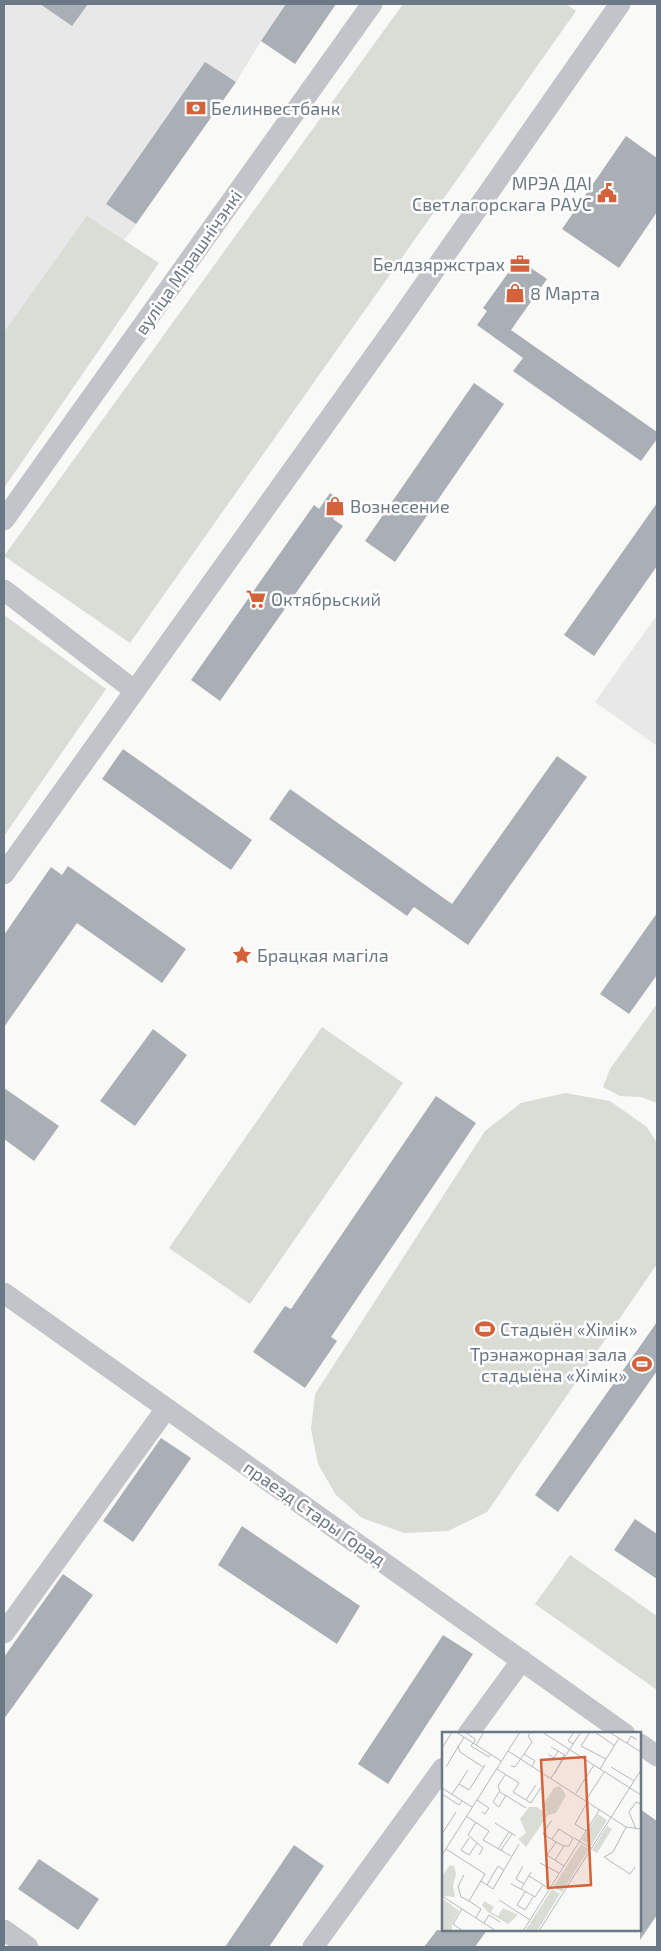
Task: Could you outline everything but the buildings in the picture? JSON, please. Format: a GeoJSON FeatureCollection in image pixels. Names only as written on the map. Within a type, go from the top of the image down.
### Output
{"type":"FeatureCollection","features":[{"type":"Feature","properties":{"kind":"street","name":"вуліца Мірашнічэнкі"},"geometry":{"type":"LineString","coordinates":[[4,520],[372,4]]}},
{"type":"Feature","properties":{"kind":"street"},"geometry":{"type":"LineString","coordinates":[[4,874],[399,321],[619,4]]}},
{"type":"Feature","properties":{"kind":"street"},"geometry":{"type":"LineString","coordinates":[[4,590],[135,691]]}},
{"type":"Feature","properties":{"kind":"street","name":"праезд Стары Горад"},"geometry":{"type":"LineString","coordinates":[[6,1299],[166,1409],[622,1732]]}},
{"type":"Feature","properties":{"kind":"street"},"geometry":{"type":"LineString","coordinates":[[4,1633],[166,1409]]}},
{"type":"Feature","properties":{"kind":"street"},"geometry":{"type":"LineString","coordinates":[[469,1732],[522,1660]]}},
{"type":"Feature","properties":{"kind":"street"},"geometry":{"type":"LineString","coordinates":[[641,1745],[657,1756]]}},
{"type":"Feature","properties":{"kind":"street"},"geometry":{"type":"LineString","coordinates":[[313,1947],[442,1771]]}},
{"type":"Feature","properties":{"kind":"street"},"geometry":{"type":"LineString","coordinates":[[4,1930],[28,1947]]}},
{"type":"Feature","properties":{"kind":"shaded area"},"geometry":{"type":"Polygon","coordinates":[[[4,4],[336,4],[295,64],[261,41],[236,82],[136,224],[4,401],[4,4]]]}},
{"type":"Feature","properties":{"kind":"shaded area"},"geometry":{"type":"Polygon","coordinates":[[[403,4],[566,4],[576,11],[130,643],[4,556],[403,4]]]}},
{"type":"Feature","properties":{"kind":"shaded area"},"geometry":{"type":"Polygon","coordinates":[[[87,216],[159,263],[4,488],[4,332],[87,216]]]}},
{"type":"Feature","properties":{"kind":"shaded area"},"geometry":{"type":"Polygon","coordinates":[[[4,615],[106,689],[4,836],[4,615]]]}},
{"type":"Feature","properties":{"kind":"shaded area"},"geometry":{"type":"Polygon","coordinates":[[[657,615],[657,746],[595,702],[657,615]]]}},
{"type":"Feature","properties":{"kind":"shaded area"},"geometry":{"type":"Polygon","coordinates":[[[657,1004],[657,1103],[641,1097],[620,1096],[603,1087],[610,1069],[657,1004]]]}},
{"type":"Feature","properties":{"kind":"shaded area"},"geometry":{"type":"Polygon","coordinates":[[[322,1027],[403,1083],[250,1304],[169,1248],[322,1027]]]}},
{"type":"Feature","properties":{"kind":"shaded area","name":"Стадыён «Хімік»"},"geometry":{"type":"Polygon","coordinates":[[[565,1093],[610,1101],[647,1127],[657,1143],[657,1264],[487,1512],[448,1531],[404,1533],[362,1518],[336,1495],[318,1464],[311,1429],[315,1394],[485,1131],[521,1103],[565,1093]]]}},
{"type":"Feature","properties":{"kind":"shaded area"},"geometry":{"type":"Polygon","coordinates":[[[570,1555],[657,1616],[657,1690],[535,1604],[570,1555]]]}},
{"type":"Feature","properties":{"kind":"place","name":"Белинвестбанк"},"geometry":{"type":"Point","coordinates":[196,108]}},
{"type":"Feature","properties":{"kind":"place","name":"МРЭА ДАІ Светлагорскага РАУС"},"geometry":{"type":"Point","coordinates":[607,193]}},
{"type":"Feature","properties":{"kind":"place","name":"Белдзяржстрах"},"geometry":{"type":"Point","coordinates":[520,264]}},
{"type":"Feature","properties":{"kind":"place","name":"8 Марта"},"geometry":{"type":"Point","coordinates":[515,293]}},
{"type":"Feature","properties":{"kind":"place","name":"Вознесение"},"geometry":{"type":"Point","coordinates":[335,506]}},
{"type":"Feature","properties":{"kind":"place","name":"Октябрьский"},"geometry":{"type":"Point","coordinates":[256,599]}},
{"type":"Feature","properties":{"kind":"place","name":"Брацкая магіла"},"geometry":{"type":"Point","coordinates":[242,955]}},
{"type":"Feature","properties":{"kind":"place","name":"Стадыён «Хімік»"},"geometry":{"type":"Point","coordinates":[485,1329]}},
{"type":"Feature","properties":{"kind":"place","name":"Трэнажорная зала стадыёна «Хімік»"},"geometry":{"type":"Point","coordinates":[642,1364]}}]}
